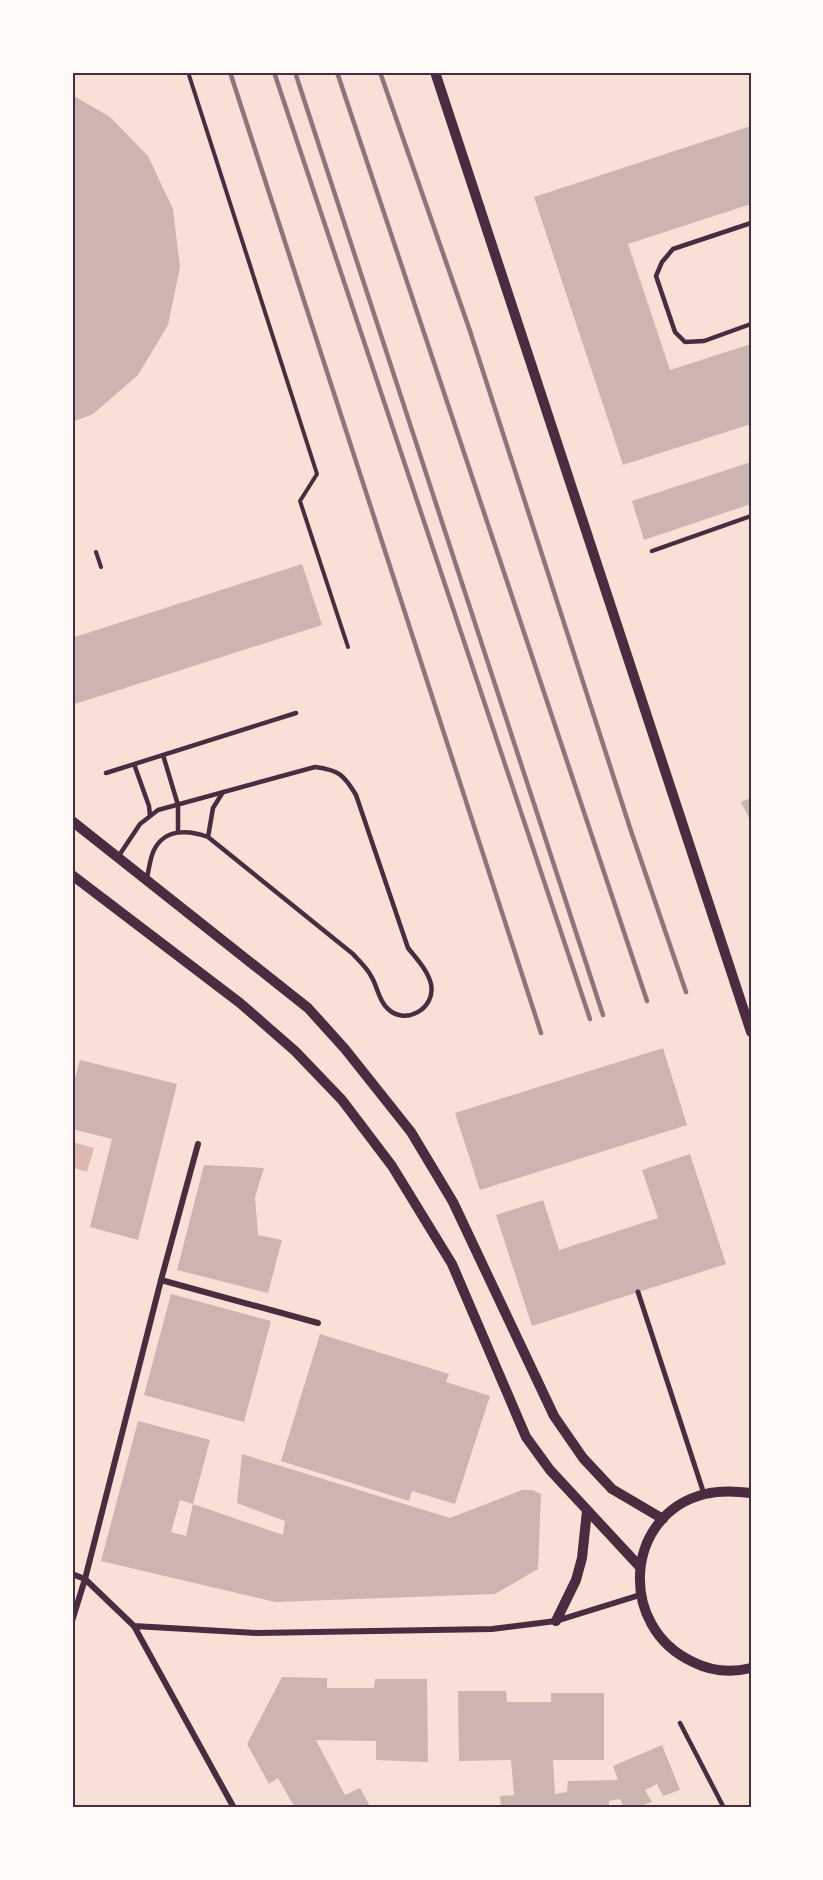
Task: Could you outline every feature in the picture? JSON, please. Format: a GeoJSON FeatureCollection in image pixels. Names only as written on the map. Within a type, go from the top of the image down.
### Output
{"type":"FeatureCollection","features":[{"type":"Feature","properties":{"kind":"street"},"geometry":{"type":"LineString","coordinates":[[435,72],[751,1032]]}},
{"type":"Feature","properties":{"kind":"street"},"geometry":{"type":"LineString","coordinates":[[72,821],[308,1008],[345,1049],[411,1132],[453,1202],[554,1416],[583,1458],[612,1489],[663,1519]]}},
{"type":"Feature","properties":{"kind":"street"},"geometry":{"type":"LineString","coordinates":[[72,875],[240,1003],[295,1051],[342,1100],[393,1166],[452,1264],[526,1437],[550,1470],[640,1567]]}},
{"type":"Feature","properties":{"kind":"street"},"geometry":{"type":"LineString","coordinates":[[72,1620],[85,1580],[198,1144]]}},
{"type":"Feature","properties":{"kind":"street"},"geometry":{"type":"LineString","coordinates":[[161,1280],[318,1323]]}},
{"type":"Feature","properties":{"kind":"street"},"geometry":{"type":"LineString","coordinates":[[638,1292],[704,1494]]}},
{"type":"Feature","properties":{"kind":"street"},"geometry":{"type":"LineString","coordinates":[[750,1672],[716,1670],[700,1666],[672,1650],[660,1638],[644,1610],[640,1595],[640,1567],[648,1541],[663,1519],[682,1504],[704,1494],[729,1491],[751,1493]]}},
{"type":"Feature","properties":{"kind":"street"},"geometry":{"type":"LineString","coordinates":[[556,1621],[576,1580],[582,1558],[587,1510]]}},
{"type":"Feature","properties":{"kind":"street"},"geometry":{"type":"LineString","coordinates":[[72,1574],[85,1580],[134,1626],[234,1808]]}},
{"type":"Feature","properties":{"kind":"street"},"geometry":{"type":"LineString","coordinates":[[134,1626],[257,1633],[492,1629],[556,1621],[640,1595]]}},
{"type":"Feature","properties":{"kind":"lane"},"geometry":{"type":"LineString","coordinates":[[751,223],[673,249],[662,262],[656,276],[675,332],[685,342],[704,341],[751,324]]}},
{"type":"Feature","properties":{"kind":"lane"},"geometry":{"type":"LineString","coordinates":[[652,550],[751,516]]}},
{"type":"Feature","properties":{"kind":"lane"},"geometry":{"type":"LineString","coordinates":[[106,773],[296,714]]}},
{"type":"Feature","properties":{"kind":"lane"},"geometry":{"type":"LineString","coordinates":[[163,755],[178,805],[178,832]]}},
{"type":"Feature","properties":{"kind":"lane"},"geometry":{"type":"LineString","coordinates":[[134,764],[149,806],[150,816]]}},
{"type":"Feature","properties":{"kind":"lane"},"geometry":{"type":"LineString","coordinates":[[118,857],[140,824],[158,810],[315,767],[340,773],[356,795],[408,948],[422,966],[431,984],[430,994],[424,1008],[414,1015],[401,1016],[389,1011],[379,998],[371,976],[354,954],[208,837],[195,832],[178,832],[163,839],[154,851],[147,880]]}},
{"type":"Feature","properties":{"kind":"lane"},"geometry":{"type":"LineString","coordinates":[[208,837],[213,808],[223,792]]}},
{"type":"Feature","properties":{"kind":"lane"},"geometry":{"type":"LineString","coordinates":[[680,1723],[724,1808]]}},
{"type":"Feature","properties":{"kind":"path"},"geometry":{"type":"LineString","coordinates":[[188,72],[317,474],[300,501],[348,647]]}},
{"type":"Feature","properties":{"kind":"path"},"geometry":{"type":"LineString","coordinates":[[96,552],[101,567]]}},
{"type":"Feature","properties":{"kind":"shaded area"},"geometry":{"type":"Polygon","coordinates":[[[72,1142],[94,1148],[87,1172],[72,1167],[72,1142]]]}},
{"type":"Feature","properties":{"kind":"building"},"geometry":{"type":"Polygon","coordinates":[[[72,95],[110,117],[148,156],[173,209],[180,267],[168,325],[138,375],[93,414],[72,422],[72,95]]]}},
{"type":"Feature","properties":{"kind":"building"},"geometry":{"type":"Polygon","coordinates":[[[751,126],[751,204],[628,244],[670,370],[751,344],[751,424],[623,465],[534,197],[751,126]]]}},
{"type":"Feature","properties":{"kind":"building"},"geometry":{"type":"Polygon","coordinates":[[[751,462],[751,504],[644,540],[632,501],[751,462]]]}},
{"type":"Feature","properties":{"kind":"building"},"geometry":{"type":"Polygon","coordinates":[[[302,564],[322,625],[72,705],[72,638],[302,564]]]}},
{"type":"Feature","properties":{"kind":"building"},"geometry":{"type":"Polygon","coordinates":[[[751,798],[751,822],[741,802],[751,798]]]}},
{"type":"Feature","properties":{"kind":"building"},"geometry":{"type":"Polygon","coordinates":[[[663,1048],[687,1125],[480,1190],[455,1113],[663,1048]]]}},
{"type":"Feature","properties":{"kind":"building"},"geometry":{"type":"Polygon","coordinates":[[[80,1060],[177,1084],[138,1240],[90,1227],[112,1139],[72,1129],[72,1089],[80,1060]]]}},
{"type":"Feature","properties":{"kind":"building"},"geometry":{"type":"Polygon","coordinates":[[[690,1154],[726,1264],[532,1326],[496,1215],[543,1200],[559,1250],[658,1218],[642,1170],[690,1154]]]}},
{"type":"Feature","properties":{"kind":"building"},"geometry":{"type":"Polygon","coordinates":[[[204,1165],[264,1168],[255,1197],[258,1235],[282,1240],[268,1293],[177,1270],[204,1165]]]}},
{"type":"Feature","properties":{"kind":"building"},"geometry":{"type":"Polygon","coordinates":[[[171,1294],[271,1321],[244,1422],[144,1395],[171,1294]]]}},
{"type":"Feature","properties":{"kind":"building"},"geometry":{"type":"Polygon","coordinates":[[[320,1334],[449,1374],[446,1382],[490,1396],[455,1504],[412,1491],[409,1501],[281,1461],[320,1334]]]}},
{"type":"Feature","properties":{"kind":"building"},"geometry":{"type":"Polygon","coordinates":[[[138,1421],[210,1440],[193,1504],[283,1535],[285,1521],[237,1503],[242,1454],[450,1518],[522,1490],[532,1490],[541,1494],[538,1569],[495,1594],[275,1602],[101,1561],[138,1421]],[[180,1500],[171,1532],[186,1536],[193,1504],[180,1500]]]}},
{"type":"Feature","properties":{"kind":"building"},"geometry":{"type":"Polygon","coordinates":[[[282,1677],[327,1678],[327,1688],[374,1688],[375,1679],[427,1679],[428,1762],[376,1760],[376,1741],[316,1740],[345,1795],[360,1788],[371,1808],[295,1808],[278,1778],[269,1784],[247,1744],[282,1677]]]}},
{"type":"Feature","properties":{"kind":"building"},"geometry":{"type":"Polygon","coordinates":[[[458,1691],[506,1691],[507,1702],[551,1702],[551,1693],[604,1693],[604,1760],[553,1760],[555,1794],[567,1792],[568,1781],[618,1780],[613,1766],[662,1745],[680,1790],[663,1796],[657,1784],[645,1790],[652,1802],[636,1808],[624,1808],[620,1799],[609,1801],[609,1808],[501,1808],[500,1796],[514,1795],[511,1760],[459,1761],[458,1691]]]}},
{"type":"Feature","properties":{"kind":"railway"},"geometry":{"type":"LineString","coordinates":[[230,72],[541,1033]]}},
{"type":"Feature","properties":{"kind":"railway"},"geometry":{"type":"LineString","coordinates":[[274,72],[590,1019]]}},
{"type":"Feature","properties":{"kind":"railway"},"geometry":{"type":"LineString","coordinates":[[295,72],[603,1015]]}},
{"type":"Feature","properties":{"kind":"railway"},"geometry":{"type":"LineString","coordinates":[[337,72],[647,1001]]}},
{"type":"Feature","properties":{"kind":"railway"},"geometry":{"type":"LineString","coordinates":[[380,72],[470,331],[631,831],[686,992]]}}]}
